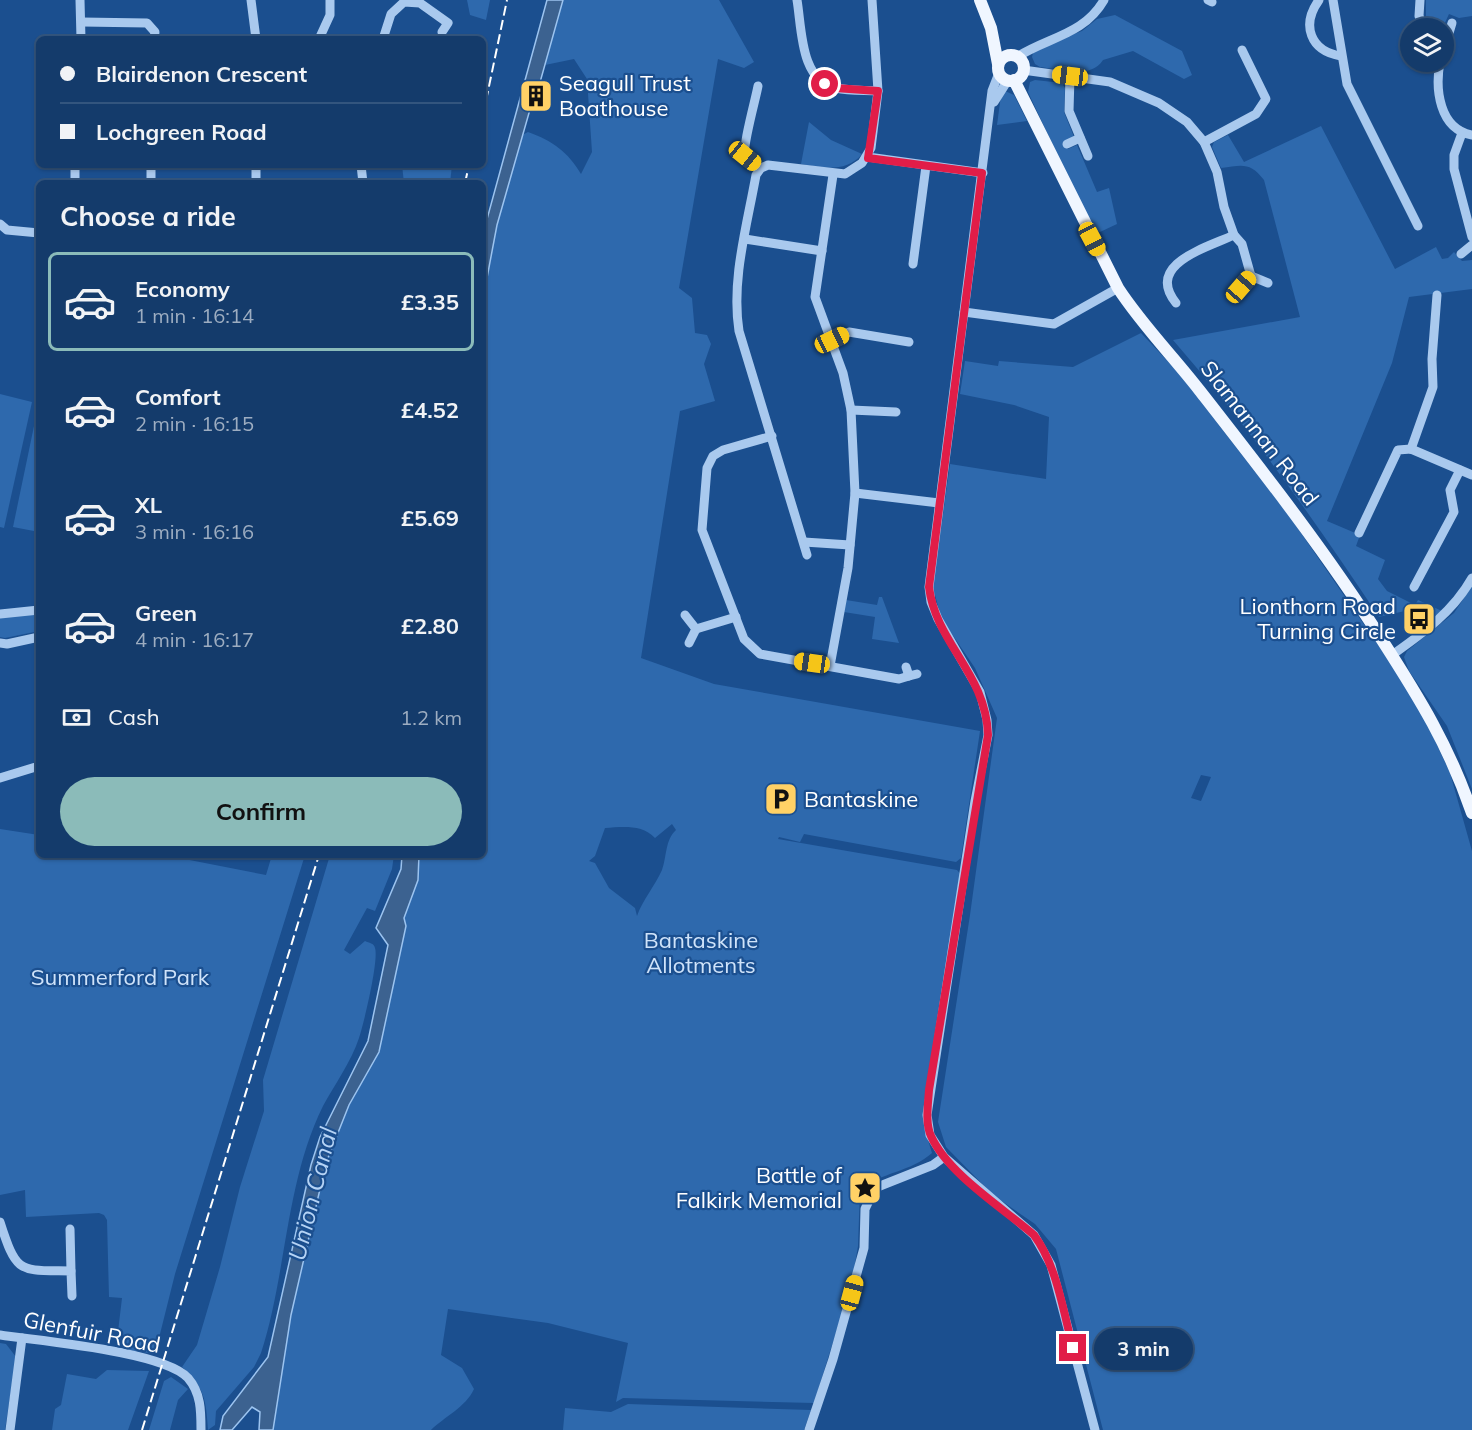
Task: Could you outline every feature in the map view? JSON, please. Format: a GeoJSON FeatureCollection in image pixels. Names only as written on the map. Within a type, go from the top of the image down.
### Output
{"type":"FeatureCollection","features":[{"type":"Feature","properties":{"kind":"main road","name":"Slamannan Road"},"geometry":{"type":"LineString","coordinates":[[980,0],[1008,73],[1118,288],[1134,312],[1178,362],[1306,525],[1392,655],[1442,738],[1455,764],[1472,813]]}},
{"type":"Feature","properties":{"kind":"main road","name":"Slamannan Road"},"geometry":{"type":"LineString","coordinates":[[992,28],[1014,56],[1022,62],[1008,73]]}},
{"type":"Feature","properties":{"kind":"main road"},"geometry":{"type":"LineString","coordinates":[[1008,73],[1003,57],[1014,56]]}},
{"type":"Feature","properties":{"kind":"street"},"geometry":{"type":"LineString","coordinates":[[80,0],[81,36]]}},
{"type":"Feature","properties":{"kind":"street"},"geometry":{"type":"LineString","coordinates":[[251,0],[256,36]]}},
{"type":"Feature","properties":{"kind":"street"},"geometry":{"type":"LineString","coordinates":[[320,36],[330,15],[330,0]]}},
{"type":"Feature","properties":{"kind":"street"},"geometry":{"type":"LineString","coordinates":[[797,0],[807,60],[817,78],[835,88],[878,91]]}},
{"type":"Feature","properties":{"kind":"street"},"geometry":{"type":"LineString","coordinates":[[807,555],[739,331],[736,309],[756,175],[761,168],[768,165],[833,175],[845,174],[855,170],[868,158],[878,91],[872,0]]}},
{"type":"Feature","properties":{"kind":"street"},"geometry":{"type":"LineString","coordinates":[[1014,56],[1083,26],[1104,0]]}},
{"type":"Feature","properties":{"kind":"street"},"geometry":{"type":"LineString","coordinates":[[1319,0],[1309,20],[1314,42],[1323,51],[1341,56]]}},
{"type":"Feature","properties":{"kind":"street"},"geometry":{"type":"LineString","coordinates":[[1333,0],[1347,84],[1418,226]]}},
{"type":"Feature","properties":{"kind":"street"},"geometry":{"type":"LineString","coordinates":[[1420,0],[1420,18]]}},
{"type":"Feature","properties":{"kind":"street"},"geometry":{"type":"LineString","coordinates":[[384,36],[391,14],[404,2],[420,3],[448,23],[442,32]]}},
{"type":"Feature","properties":{"kind":"street"},"geometry":{"type":"LineString","coordinates":[[82,21],[147,23],[154,32],[154,36]]}},
{"type":"Feature","properties":{"kind":"street"},"geometry":{"type":"LineString","coordinates":[[1204,142],[1256,114],[1266,99],[1242,50]]}},
{"type":"Feature","properties":{"kind":"street"},"geometry":{"type":"LineString","coordinates":[[1438,72],[1442,107],[1447,118],[1462,133],[1472,135]]}},
{"type":"Feature","properties":{"kind":"street"},"geometry":{"type":"LineString","coordinates":[[1095,1430],[1051,1265],[1041,1244],[1034,1235],[944,1157],[930,1135],[927,1115],[929,1090],[988,735],[980,692],[938,619],[931,602],[929,587],[992,107],[1008,73],[1070,76],[1110,82],[1159,104],[1187,122],[1204,142],[1217,172],[1224,207],[1234,236],[1242,244],[1251,276]]}},
{"type":"Feature","properties":{"kind":"street"},"geometry":{"type":"LineString","coordinates":[[1070,76],[1069,111],[1088,156]]}},
{"type":"Feature","properties":{"kind":"street"},"geometry":{"type":"LineString","coordinates":[[758,86],[751,126],[743,148],[745,156],[761,168]]}},
{"type":"Feature","properties":{"kind":"street"},"geometry":{"type":"LineString","coordinates":[[1462,133],[1454,155],[1454,170],[1472,237]]}},
{"type":"Feature","properties":{"kind":"street"},"geometry":{"type":"LineString","coordinates":[[1067,144],[1080,138]]}},
{"type":"Feature","properties":{"kind":"street"},"geometry":{"type":"LineString","coordinates":[[868,158],[982,173]]}},
{"type":"Feature","properties":{"kind":"street"},"geometry":{"type":"LineString","coordinates":[[913,264],[926,166]]}},
{"type":"Feature","properties":{"kind":"street"},"geometry":{"type":"LineString","coordinates":[[830,666],[850,545],[855,493],[851,410],[832,340],[818,310],[815,297],[833,175]]}},
{"type":"Feature","properties":{"kind":"street"},"geometry":{"type":"LineString","coordinates":[[3,227],[36,232]]}},
{"type":"Feature","properties":{"kind":"street"},"geometry":{"type":"LineString","coordinates":[[1176,303],[1168,293],[1166,284],[1170,268],[1185,258],[1234,236]]}},
{"type":"Feature","properties":{"kind":"street"},"geometry":{"type":"LineString","coordinates":[[745,239],[822,252]]}},
{"type":"Feature","properties":{"kind":"street"},"geometry":{"type":"LineString","coordinates":[[1461,254],[1472,245]]}},
{"type":"Feature","properties":{"kind":"street"},"geometry":{"type":"LineString","coordinates":[[1251,276],[1268,283]]}},
{"type":"Feature","properties":{"kind":"street"},"geometry":{"type":"LineString","coordinates":[[1241,287],[1251,276]]}},
{"type":"Feature","properties":{"kind":"street"},"geometry":{"type":"LineString","coordinates":[[964,312],[1054,324],[1118,288]]}},
{"type":"Feature","properties":{"kind":"street"},"geometry":{"type":"LineString","coordinates":[[1411,448],[1433,387],[1431,359],[1437,295]]}},
{"type":"Feature","properties":{"kind":"street"},"geometry":{"type":"LineString","coordinates":[[1424,330],[1435,331]]}},
{"type":"Feature","properties":{"kind":"street"},"geometry":{"type":"LineString","coordinates":[[832,340],[849,332],[909,342]]}},
{"type":"Feature","properties":{"kind":"street"},"geometry":{"type":"LineString","coordinates":[[851,410],[896,412]]}},
{"type":"Feature","properties":{"kind":"street"},"geometry":{"type":"LineString","coordinates":[[772,436],[723,450],[713,456],[707,468],[702,530],[744,639],[760,654],[794,661],[899,678],[911,672]]}},
{"type":"Feature","properties":{"kind":"street"},"geometry":{"type":"LineString","coordinates":[[1359,533],[1398,450],[1411,448],[1471,473]]}},
{"type":"Feature","properties":{"kind":"street"},"geometry":{"type":"LineString","coordinates":[[1414,587],[1454,512],[1450,489],[1460,470]]}},
{"type":"Feature","properties":{"kind":"street"},"geometry":{"type":"LineString","coordinates":[[855,493],[939,503]]}},
{"type":"Feature","properties":{"kind":"street"},"geometry":{"type":"LineString","coordinates":[[804,542],[850,545]]}},
{"type":"Feature","properties":{"kind":"street"},"geometry":{"type":"LineString","coordinates":[[1392,655],[1436,623],[1454,605],[1472,578]]}},
{"type":"Feature","properties":{"kind":"street"},"geometry":{"type":"LineString","coordinates":[[0,614],[36,610]]}},
{"type":"Feature","properties":{"kind":"street"},"geometry":{"type":"LineString","coordinates":[[685,615],[696,629]]}},
{"type":"Feature","properties":{"kind":"street"},"geometry":{"type":"LineString","coordinates":[[689,644],[696,629],[736,617]]}},
{"type":"Feature","properties":{"kind":"street"},"geometry":{"type":"LineString","coordinates":[[0,643],[7,644],[36,638]]}},
{"type":"Feature","properties":{"kind":"street"},"geometry":{"type":"LineString","coordinates":[[0,778],[36,767]]}},
{"type":"Feature","properties":{"kind":"street"},"geometry":{"type":"LineString","coordinates":[[809,1430],[833,1359],[864,1248],[864,1216],[869,1196],[875,1188],[933,1165],[944,1157]]}},
{"type":"Feature","properties":{"kind":"street"},"geometry":{"type":"LineString","coordinates":[[0,1222],[3,1243],[18,1264],[28,1270],[71,1271]]}},
{"type":"Feature","properties":{"kind":"street"},"geometry":{"type":"LineString","coordinates":[[70,1229],[72,1296]]}},
{"type":"Feature","properties":{"kind":"street","name":"Glenfuir Road"},"geometry":{"type":"LineString","coordinates":[[0,1335],[108,1351],[177,1370],[188,1378],[199,1397],[201,1430]]}},
{"type":"Feature","properties":{"kind":"street"},"geometry":{"type":"LineString","coordinates":[[10,1430],[22,1338]]}},
{"type":"Feature","properties":{"kind":"green space"},"geometry":{"type":"Polygon","coordinates":[[[467,0],[490,0],[486,20],[470,15],[467,0]]]}},
{"type":"Feature","properties":{"kind":"green space","name":"Bantaskine Allotments"},"geometry":{"type":"Polygon","coordinates":[[[563,0],[719,0],[754,62],[744,68],[718,59],[679,288],[692,298],[695,333],[707,335],[711,344],[704,364],[715,401],[680,411],[641,658],[714,684],[980,731],[961,858],[956,862],[804,834],[800,842],[779,837],[778,839],[957,870],[962,876],[924,1127],[932,1153],[915,1164],[877,1179],[860,1190],[858,1246],[852,1281],[814,1403],[623,1398],[616,1402],[628,1343],[548,1323],[448,1309],[441,1355],[462,1368],[474,1389],[466,1401],[431,1430],[273,1430],[291,1315],[326,1163],[349,1105],[379,1052],[406,926],[404,918],[418,880],[419,858],[486,858],[486,283],[497,225],[522,135],[528,132],[552,143],[571,159],[581,174],[592,152],[587,79],[574,59],[545,65],[563,0]],[[672,824],[655,838],[638,828],[605,828],[595,856],[589,861],[595,863],[609,888],[635,908],[637,916],[662,870],[672,834],[676,830],[672,824]]]}},
{"type":"Feature","properties":{"kind":"green space"},"geometry":{"type":"Polygon","coordinates":[[[1426,0],[1472,0],[1472,16],[1459,18],[1449,14],[1447,18],[1426,18],[1426,0]]]}},
{"type":"Feature","properties":{"kind":"green space"},"geometry":{"type":"Polygon","coordinates":[[[1115,15],[1182,51],[1192,75],[1184,79],[1133,51],[1103,60],[1097,66],[1083,72],[1040,67],[1035,64],[1032,57],[1034,49],[1082,31],[1097,19],[1115,15]]]}},
{"type":"Feature","properties":{"kind":"green space"},"geometry":{"type":"Polygon","coordinates":[[[1035,80],[1062,83],[1065,88],[1064,112],[1074,137],[1065,142],[1068,149],[1077,145],[1097,192],[1109,188],[1117,224],[1100,232],[1092,229],[1028,92],[1030,82],[1035,80]]]}},
{"type":"Feature","properties":{"kind":"green space"},"geometry":{"type":"Polygon","coordinates":[[[1005,91],[1014,95],[1027,121],[997,125],[1001,95],[1005,91]]]}},
{"type":"Feature","properties":{"kind":"green space"},"geometry":{"type":"Polygon","coordinates":[[[809,122],[831,140],[862,154],[856,160],[841,167],[825,168],[801,164],[809,122]]]}},
{"type":"Feature","properties":{"kind":"green space"},"geometry":{"type":"Polygon","coordinates":[[[1321,126],[1395,269],[1436,247],[1442,259],[1448,258],[1454,252],[1462,261],[1472,260],[1472,289],[1409,297],[1392,363],[1327,521],[1360,535],[1356,546],[1385,560],[1378,579],[1387,591],[1415,605],[1418,600],[1442,611],[1427,623],[1422,623],[1409,610],[1379,617],[1280,475],[1228,406],[1173,340],[1300,317],[1264,180],[1246,166],[1221,168],[1212,147],[1214,142],[1228,135],[1244,162],[1321,126]]]}},
{"type":"Feature","properties":{"kind":"green space"},"geometry":{"type":"Polygon","coordinates":[[[402,168],[452,168],[450,180],[404,180],[402,168]]]}},
{"type":"Feature","properties":{"kind":"green space"},"geometry":{"type":"Polygon","coordinates":[[[1141,333],[1177,371],[1290,517],[1416,700],[1450,773],[1472,851],[1472,1430],[1103,1430],[1056,1249],[1035,1224],[993,1195],[946,1147],[938,1122],[997,718],[975,668],[941,618],[933,587],[950,464],[1046,479],[1049,417],[1014,405],[960,394],[965,361],[998,366],[999,361],[1073,367],[1141,333]],[[1201,775],[1191,798],[1201,801],[1211,777],[1201,775]]]}},
{"type":"Feature","properties":{"kind":"green space"},"geometry":{"type":"Polygon","coordinates":[[[0,394],[32,402],[4,528],[0,527],[0,394]]]}},
{"type":"Feature","properties":{"kind":"green space"},"geometry":{"type":"Polygon","coordinates":[[[36,416],[36,531],[13,527],[36,416]]]}},
{"type":"Feature","properties":{"kind":"green space"},"geometry":{"type":"Polygon","coordinates":[[[1472,586],[1472,789],[1447,726],[1409,671],[1404,657],[1407,651],[1454,613],[1472,586]]]}},
{"type":"Feature","properties":{"kind":"green space"},"geometry":{"type":"Polygon","coordinates":[[[879,597],[882,597],[899,643],[872,639],[875,617],[844,612],[846,600],[877,605],[879,597]]]}},
{"type":"Feature","properties":{"kind":"green space"},"geometry":{"type":"Polygon","coordinates":[[[36,613],[36,632],[0,637],[0,618],[36,613]]]}},
{"type":"Feature","properties":{"kind":"green space","name":"Summerford Park"},"geometry":{"type":"Polygon","coordinates":[[[0,829],[36,835],[36,858],[179,858],[266,875],[271,858],[304,858],[175,1274],[155,1354],[128,1350],[117,1340],[122,1298],[109,1297],[107,1220],[104,1215],[99,1213],[26,1217],[25,1190],[0,1195],[0,829]]]}},
{"type":"Feature","properties":{"kind":"green space"},"geometry":{"type":"Polygon","coordinates":[[[329,858],[394,858],[392,869],[375,911],[367,908],[344,950],[350,954],[365,941],[374,946],[376,955],[370,992],[356,1047],[323,1106],[310,1135],[294,1197],[270,1323],[261,1353],[254,1367],[216,1411],[215,1425],[208,1430],[203,1395],[195,1381],[182,1367],[197,1345],[220,1267],[240,1187],[264,1111],[263,1080],[329,858]]]}},
{"type":"Feature","properties":{"kind":"green space"},"geometry":{"type":"Polygon","coordinates":[[[0,1343],[6,1344],[16,1357],[5,1430],[0,1430],[0,1343]]]}},
{"type":"Feature","properties":{"kind":"green space"},"geometry":{"type":"Polygon","coordinates":[[[107,1370],[149,1371],[128,1430],[52,1430],[55,1409],[61,1405],[67,1374],[96,1379],[107,1370]]]}},
{"type":"Feature","properties":{"kind":"green space"},"geometry":{"type":"Polygon","coordinates":[[[171,1377],[188,1389],[178,1400],[170,1430],[149,1430],[164,1381],[171,1377]]]}},
{"type":"Feature","properties":{"kind":"green space"},"geometry":{"type":"Polygon","coordinates":[[[628,1404],[811,1410],[804,1430],[563,1430],[565,1408],[611,1412],[628,1404]]]}},
{"type":"Feature","properties":{"kind":"water"},"geometry":{"type":"Polygon","coordinates":[[[547,0],[563,0],[539,86],[531,85],[526,104],[531,106],[497,225],[486,283],[486,223],[547,0]]]}},
{"type":"Feature","properties":{"kind":"water","name":"Union Canal"},"geometry":{"type":"Polygon","coordinates":[[[402,858],[419,858],[418,880],[404,918],[406,926],[379,1052],[349,1105],[326,1163],[291,1315],[273,1430],[259,1430],[260,1412],[252,1407],[232,1430],[220,1430],[223,1416],[268,1357],[311,1165],[320,1137],[368,1041],[388,945],[376,928],[401,869],[402,858]]]}},
{"type":"Feature","properties":{"kind":"railway"},"geometry":{"type":"LineString","coordinates":[[486,101],[507,0]]}},
{"type":"Feature","properties":{"kind":"railway"},"geometry":{"type":"LineString","coordinates":[[466,180],[468,168]]}},
{"type":"Feature","properties":{"kind":"railway"},"geometry":{"type":"LineString","coordinates":[[142,1430],[318,858]]}},
{"type":"Feature","properties":{"kind":"place","name":"Seagull Trust Boathouse"},"geometry":{"type":"Point","coordinates":[536,96]}},
{"type":"Feature","properties":{"kind":"place","name":"Lionthorn Road Turning Circle"},"geometry":{"type":"Point","coordinates":[1419,619]}},
{"type":"Feature","properties":{"kind":"place","name":"Bantaskine"},"geometry":{"type":"Point","coordinates":[781,799]}},
{"type":"Feature","properties":{"kind":"place","name":"Battle of Falkirk Memorial"},"geometry":{"type":"Point","coordinates":[865,1188]}},
{"type":"Feature","properties":{"kind":"route"},"geometry":{"type":"LineString","coordinates":[[825,84],[835,88],[878,91],[868,158],[982,173],[929,587],[931,602],[938,619],[980,692],[985,706],[988,735],[975,801],[948,986],[929,1090],[927,1115],[930,1135],[944,1157],[1034,1235],[1041,1244],[1051,1265],[1073,1348]]}}]}
